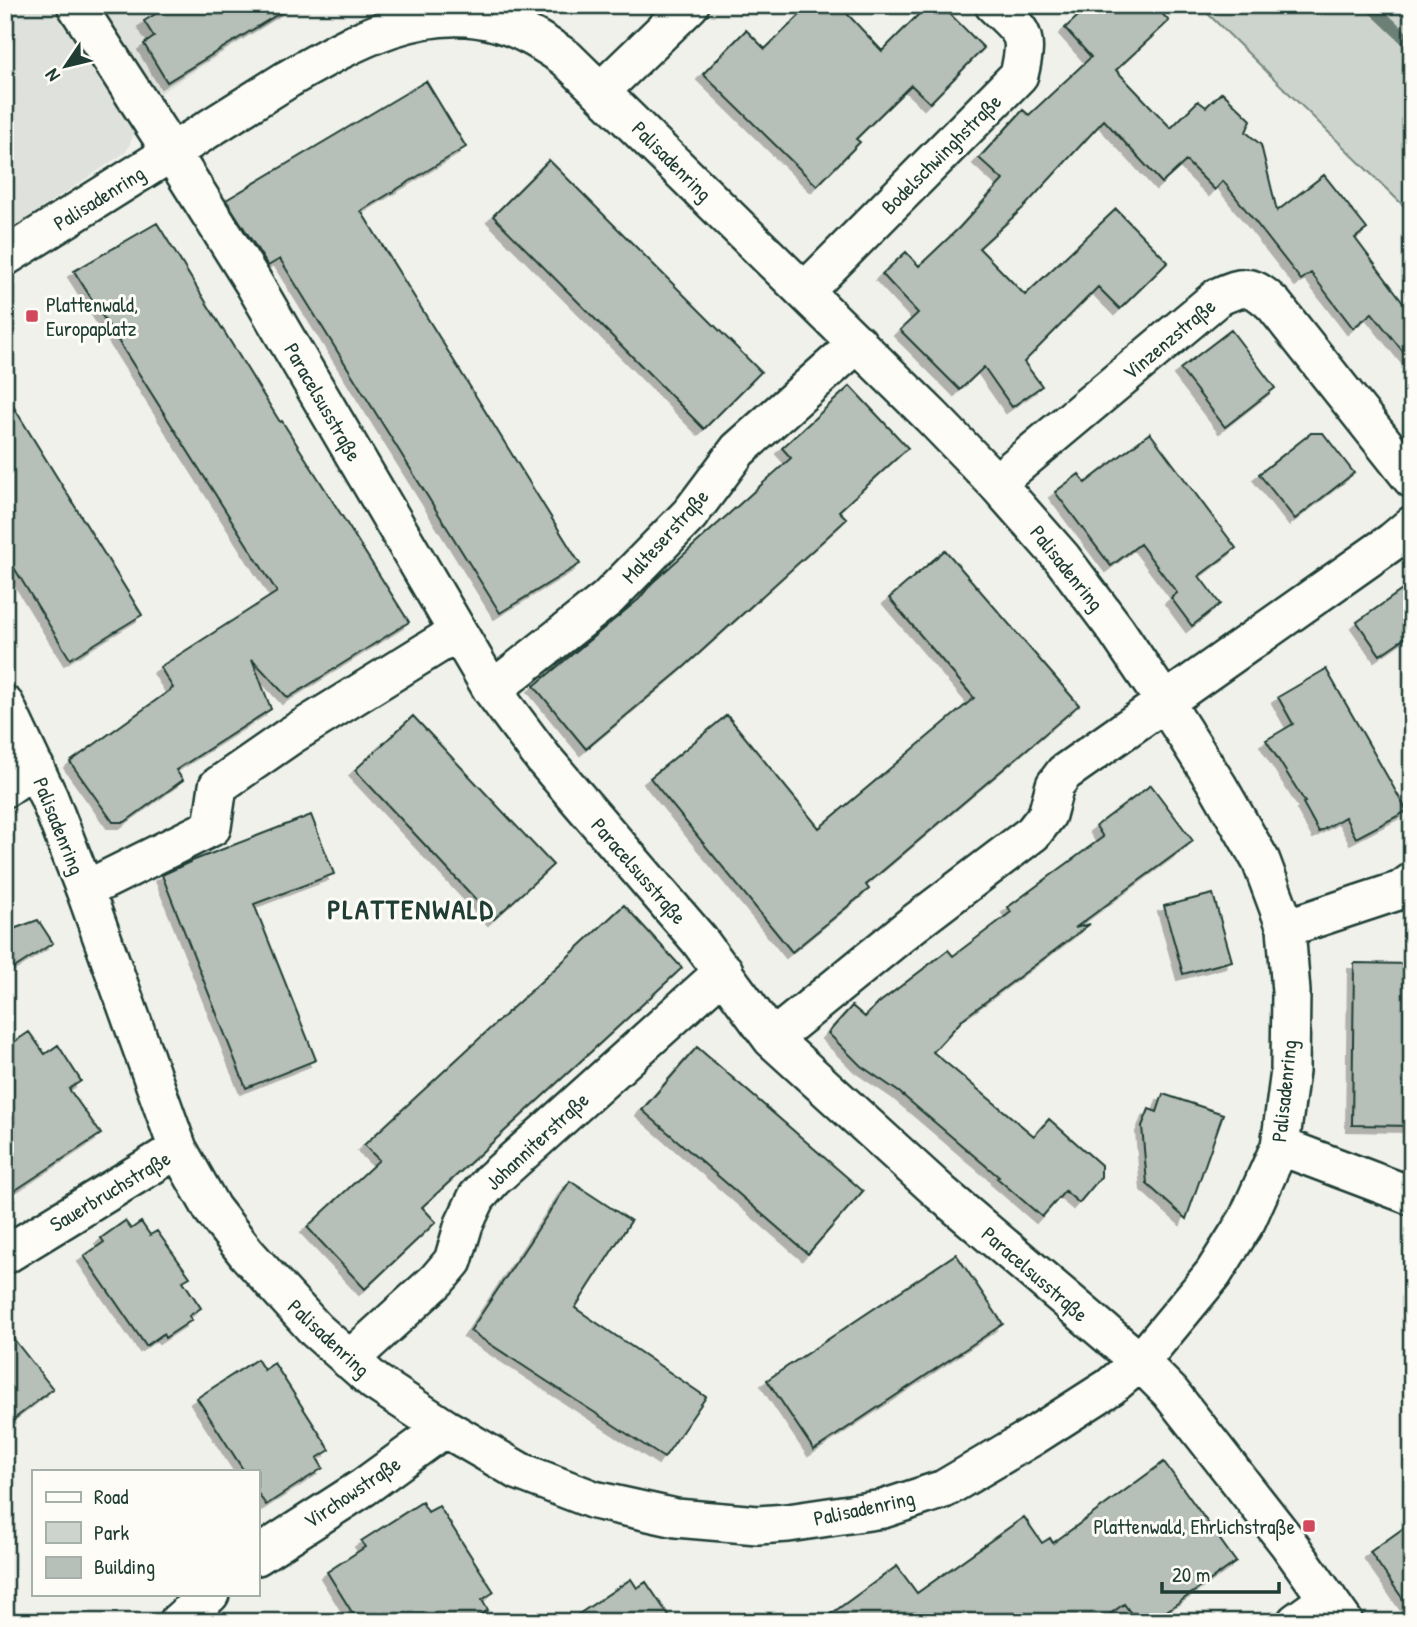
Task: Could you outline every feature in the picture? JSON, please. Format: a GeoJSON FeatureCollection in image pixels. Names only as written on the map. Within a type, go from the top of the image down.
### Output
{"type":"FeatureCollection","features":[{"type":"Feature","properties":{"kind":"street","name":"Paracelsusstraße"},"geometry":{"type":"LineString","coordinates":[[76,5],[253,282],[492,690],[543,758],[724,971],[772,1039],[941,1193],[1140,1362],[1170,1392],[1288,1543],[1336,1610]]}},
{"type":"Feature","properties":{"kind":"street"},"geometry":{"type":"LineString","coordinates":[[601,91],[690,5]]}},
{"type":"Feature","properties":{"kind":"street","name":"Bodelschwinghstraße"},"geometry":{"type":"LineString","coordinates":[[805,291],[1019,75],[1025,50],[1022,32],[993,5]]}},
{"type":"Feature","properties":{"kind":"street","name":"Palisadenring"},"geometry":{"type":"LineString","coordinates":[[5,257],[328,56],[393,26],[464,16],[499,23],[532,36],[566,58],[858,343],[996,483],[1062,558],[1116,630],[1164,702],[1218,786],[1261,861],[1286,928],[1292,992],[1290,1071],[1280,1146],[1247,1220],[1213,1274],[1140,1362],[1111,1387],[944,1489],[883,1508],[758,1525],[676,1518],[594,1500],[519,1471],[445,1428],[376,1382],[316,1330],[247,1254],[212,1209],[178,1149],[85,890],[35,767],[5,705]]}},
{"type":"Feature","properties":{"kind":"street","name":"Vinzenzstraße"},"geometry":{"type":"LineString","coordinates":[[996,483],[1219,297],[1234,289],[1249,287],[1260,292],[1274,305],[1412,480]]}},
{"type":"Feature","properties":{"kind":"street","name":"Malteserstraße"},"geometry":{"type":"LineString","coordinates":[[492,690],[607,599],[690,514],[738,450],[858,343]]}},
{"type":"Feature","properties":{"kind":"street"},"geometry":{"type":"LineString","coordinates":[[772,1039],[912,925],[1033,833],[1047,815],[1055,785],[1064,773],[1412,525]]}},
{"type":"Feature","properties":{"kind":"street"},"geometry":{"type":"LineString","coordinates":[[85,890],[212,827],[218,786],[290,736],[458,632]]}},
{"type":"Feature","properties":{"kind":"street"},"geometry":{"type":"LineString","coordinates":[[5,788],[35,767]]}},
{"type":"Feature","properties":{"kind":"street"},"geometry":{"type":"LineString","coordinates":[[1286,928],[1401,890],[1412,883]]}},
{"type":"Feature","properties":{"kind":"street","name":"Johanniterstraße"},"geometry":{"type":"LineString","coordinates":[[349,1360],[436,1281],[453,1261],[464,1224],[477,1197],[492,1180],[724,971]]}},
{"type":"Feature","properties":{"kind":"street"},"geometry":{"type":"LineString","coordinates":[[1280,1146],[1412,1196]]}},
{"type":"Feature","properties":{"kind":"street","name":"Sauerbruchstraße"},"geometry":{"type":"LineString","coordinates":[[5,1255],[178,1149]]}},
{"type":"Feature","properties":{"kind":"street","name":"Virchowstraße"},"geometry":{"type":"LineString","coordinates":[[259,1555],[364,1487],[445,1428]]}},
{"type":"Feature","properties":{"kind":"street"},"geometry":{"type":"LineString","coordinates":[[178,1622],[208,1596]]}},
{"type":"Feature","properties":{"kind":"street"},"geometry":{"type":"LineString","coordinates":[[1296,1622],[1336,1610]]}},
{"type":"Feature","properties":{"kind":"shaded area"},"geometry":{"type":"Polygon","coordinates":[[[5,5],[297,5],[150,100],[126,152],[5,233],[5,5]]]}},
{"type":"Feature","properties":{"kind":"green space"},"geometry":{"type":"Polygon","coordinates":[[[1199,5],[1412,5],[1412,214],[1199,5]]]}},
{"type":"Feature","properties":{"kind":"building"},"geometry":{"type":"Polygon","coordinates":[[[170,5],[293,5],[167,82],[144,44],[154,37],[144,21],[170,5]]]}},
{"type":"Feature","properties":{"kind":"building"},"geometry":{"type":"Polygon","coordinates":[[[810,5],[839,5],[882,51],[928,5],[941,5],[984,48],[930,103],[911,85],[856,139],[860,142],[817,186],[703,74],[746,30],[765,49],[810,5]]]}},
{"type":"Feature","properties":{"kind":"building"},"geometry":{"type":"Polygon","coordinates":[[[1090,5],[1154,5],[1169,21],[1116,70],[1171,128],[1198,101],[1206,107],[1222,92],[1251,120],[1246,132],[1261,145],[1277,211],[1324,175],[1367,229],[1355,238],[1412,314],[1412,363],[1372,313],[1353,328],[1311,273],[1301,280],[1223,181],[1215,190],[1186,161],[1162,183],[1104,120],[1024,207],[979,248],[1025,295],[1116,209],[1168,262],[1120,309],[1098,287],[1024,362],[1042,386],[1012,407],[984,367],[960,390],[900,330],[918,313],[882,274],[906,252],[919,266],[1003,180],[979,158],[1023,110],[1029,115],[1091,57],[1065,28],[1090,5]]]}},
{"type":"Feature","properties":{"kind":"building"},"geometry":{"type":"Polygon","coordinates":[[[426,81],[466,147],[361,211],[580,564],[500,613],[280,259],[268,266],[226,200],[426,81]]]}},
{"type":"Feature","properties":{"kind":"building"},"geometry":{"type":"Polygon","coordinates":[[[549,160],[761,372],[704,429],[493,216],[549,160]]]}},
{"type":"Feature","properties":{"kind":"building"},"geometry":{"type":"Polygon","coordinates":[[[157,223],[280,422],[282,421],[409,622],[288,698],[252,659],[271,709],[176,770],[183,780],[125,822],[113,822],[70,762],[173,688],[160,667],[277,592],[74,271],[157,223]]]}},
{"type":"Feature","properties":{"kind":"building"},"geometry":{"type":"Polygon","coordinates":[[[1231,330],[1275,388],[1225,427],[1180,369],[1231,330]]]}},
{"type":"Feature","properties":{"kind":"building"},"geometry":{"type":"Polygon","coordinates":[[[850,386],[908,448],[839,511],[847,519],[683,668],[586,749],[534,686],[639,599],[652,583],[791,458],[782,448],[850,386]]]}},
{"type":"Feature","properties":{"kind":"building"},"geometry":{"type":"Polygon","coordinates":[[[5,393],[142,615],[70,659],[5,553],[5,393]]]}},
{"type":"Feature","properties":{"kind":"building"},"geometry":{"type":"Polygon","coordinates":[[[1150,433],[1236,548],[1199,576],[1220,604],[1192,626],[1171,598],[1177,593],[1140,544],[1111,566],[1055,492],[1079,474],[1085,483],[1150,433]]]}},
{"type":"Feature","properties":{"kind":"building"},"geometry":{"type":"Polygon","coordinates":[[[1311,433],[1323,433],[1354,473],[1295,519],[1259,474],[1311,433]]]}},
{"type":"Feature","properties":{"kind":"building"},"geometry":{"type":"Polygon","coordinates":[[[945,550],[1079,705],[866,885],[869,889],[792,952],[650,778],[727,715],[819,828],[974,698],[889,598],[945,550]]]}},
{"type":"Feature","properties":{"kind":"building"},"geometry":{"type":"Polygon","coordinates":[[[1412,583],[1412,633],[1380,655],[1357,622],[1412,583]]]}},
{"type":"Feature","properties":{"kind":"building"},"geometry":{"type":"Polygon","coordinates":[[[1326,669],[1407,811],[1356,838],[1345,817],[1319,832],[1303,803],[1305,802],[1266,740],[1293,724],[1278,697],[1326,669]]]}},
{"type":"Feature","properties":{"kind":"building"},"geometry":{"type":"Polygon","coordinates":[[[413,716],[553,865],[494,919],[355,770],[413,716]]]}},
{"type":"Feature","properties":{"kind":"building"},"geometry":{"type":"Polygon","coordinates":[[[1151,785],[1193,841],[1075,928],[1090,924],[964,1018],[933,1052],[1034,1136],[1049,1119],[1101,1165],[1101,1177],[1079,1203],[1065,1191],[1042,1217],[899,1092],[861,1066],[828,1033],[852,1006],[865,1017],[875,1006],[948,950],[953,956],[1011,912],[1008,907],[1103,837],[1096,826],[1151,785]]]}},
{"type":"Feature","properties":{"kind":"building"},"geometry":{"type":"Polygon","coordinates":[[[311,815],[334,874],[254,904],[316,1060],[246,1088],[162,875],[311,815]]]}},
{"type":"Feature","properties":{"kind":"building"},"geometry":{"type":"Polygon","coordinates":[[[1213,894],[1232,961],[1183,974],[1164,906],[1213,894]]]}},
{"type":"Feature","properties":{"kind":"building"},"geometry":{"type":"Polygon","coordinates":[[[624,905],[682,968],[422,1207],[436,1222],[365,1289],[307,1227],[379,1160],[364,1145],[624,905]]]}},
{"type":"Feature","properties":{"kind":"building"},"geometry":{"type":"Polygon","coordinates":[[[38,920],[53,943],[5,974],[5,932],[38,920]]]}},
{"type":"Feature","properties":{"kind":"building"},"geometry":{"type":"Polygon","coordinates":[[[1354,963],[1412,964],[1412,1126],[1352,1125],[1354,963]]]}},
{"type":"Feature","properties":{"kind":"building"},"geometry":{"type":"Polygon","coordinates":[[[29,1032],[45,1054],[58,1045],[81,1081],[69,1089],[101,1134],[5,1197],[5,1048],[29,1032]]]}},
{"type":"Feature","properties":{"kind":"building"},"geometry":{"type":"Polygon","coordinates":[[[697,1047],[863,1191],[808,1254],[642,1110],[697,1047]]]}},
{"type":"Feature","properties":{"kind":"building"},"geometry":{"type":"Polygon","coordinates":[[[1163,1094],[1223,1114],[1186,1219],[1147,1184],[1142,1126],[1149,1109],[1157,1112],[1163,1094]]]}},
{"type":"Feature","properties":{"kind":"building"},"geometry":{"type":"Polygon","coordinates":[[[570,1181],[631,1221],[575,1308],[706,1397],[664,1458],[470,1331],[570,1181]]]}},
{"type":"Feature","properties":{"kind":"building"},"geometry":{"type":"Polygon","coordinates":[[[125,1221],[131,1229],[141,1222],[150,1235],[157,1231],[190,1277],[183,1281],[201,1308],[189,1316],[192,1320],[165,1338],[163,1334],[146,1346],[84,1256],[104,1242],[101,1238],[125,1221]]]}},
{"type":"Feature","properties":{"kind":"building"},"geometry":{"type":"Polygon","coordinates":[[[956,1254],[1003,1324],[814,1450],[767,1380],[956,1254]]]}},
{"type":"Feature","properties":{"kind":"building"},"geometry":{"type":"Polygon","coordinates":[[[5,1328],[53,1389],[5,1426],[5,1328]]]}},
{"type":"Feature","properties":{"kind":"building"},"geometry":{"type":"Polygon","coordinates":[[[257,1359],[264,1370],[274,1363],[330,1450],[317,1458],[323,1468],[266,1505],[259,1495],[259,1470],[243,1470],[197,1398],[257,1359]]]}},
{"type":"Feature","properties":{"kind":"building"},"geometry":{"type":"Polygon","coordinates":[[[1164,1462],[1236,1562],[1151,1622],[1137,1622],[1124,1604],[1099,1622],[820,1622],[897,1566],[917,1593],[1024,1517],[1042,1543],[1050,1538],[1053,1543],[1164,1462]]]}},
{"type":"Feature","properties":{"kind":"building"},"geometry":{"type":"Polygon","coordinates":[[[422,1502],[428,1512],[439,1506],[494,1592],[482,1600],[488,1610],[470,1622],[358,1622],[327,1572],[365,1547],[361,1541],[422,1502]]]}},
{"type":"Feature","properties":{"kind":"building"},"geometry":{"type":"Polygon","coordinates":[[[1412,1522],[1412,1612],[1370,1552],[1412,1522]]]}},
{"type":"Feature","properties":{"kind":"building"},"geometry":{"type":"Polygon","coordinates":[[[631,1579],[637,1588],[646,1582],[673,1622],[567,1622],[631,1579]]]}},
{"type":"Feature","properties":{"kind":"waterway"},"geometry":{"type":"LineString","coordinates":[[1370,5],[1412,45]]}},
{"type":"Feature","properties":{"kind":"place","name":"Plattenwald, Europaplatz"},"geometry":{"type":"Point","coordinates":[32,316]}},
{"type":"Feature","properties":{"kind":"place","name":"Plattenwald, Ehrlichstraße"},"geometry":{"type":"Point","coordinates":[1309,1526]}},
{"type":"Feature","properties":{"kind":"district","name":"PLATTENWALD"},"geometry":{"type":"Point","coordinates":[411,909]}}]}
